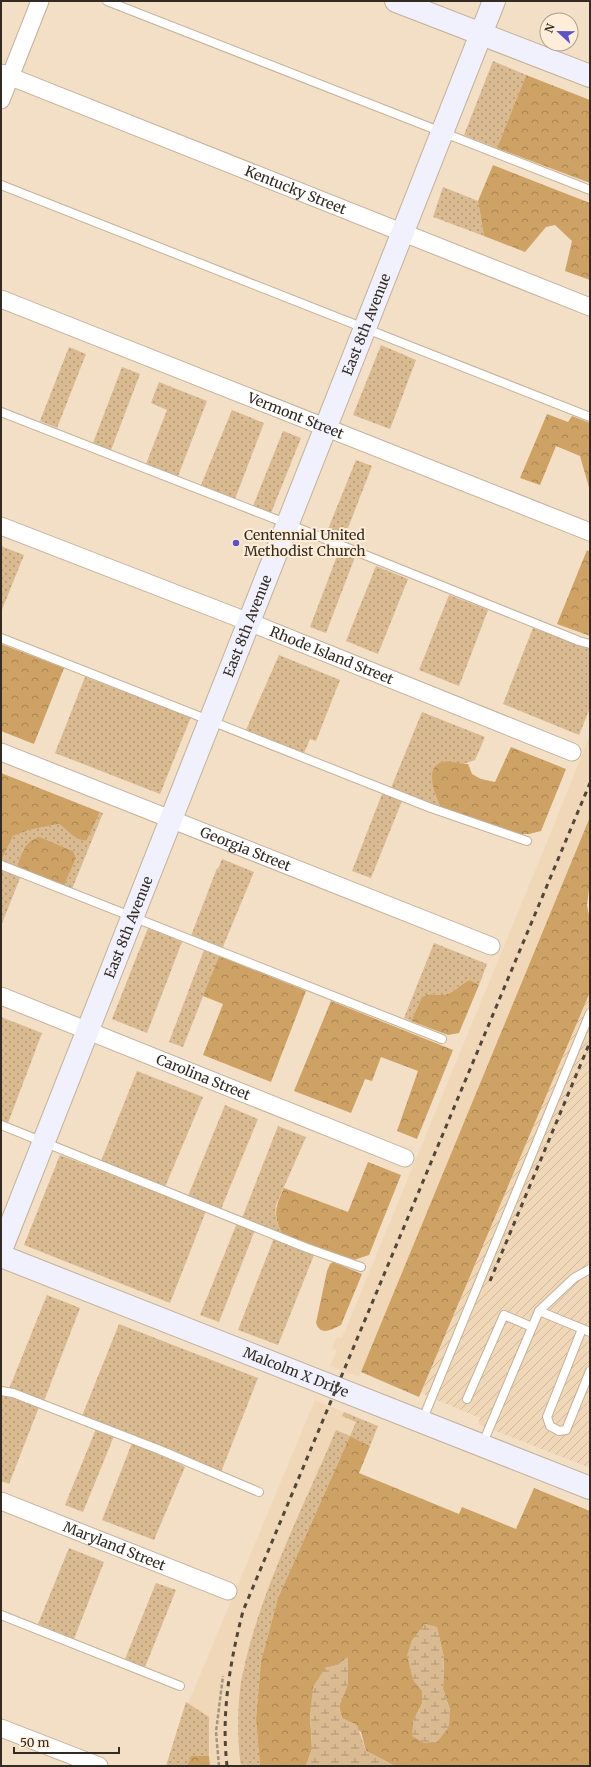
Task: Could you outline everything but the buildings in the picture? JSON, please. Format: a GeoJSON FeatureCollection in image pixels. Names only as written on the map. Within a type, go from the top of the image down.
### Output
{"type":"FeatureCollection","features":[{"type":"Feature","properties":{"kind":"street"},"geometry":{"type":"LineString","coordinates":[[1,100],[6,75],[40,1]]}},
{"type":"Feature","properties":{"kind":"street"},"geometry":{"type":"LineString","coordinates":[[396,1],[590,76]]}},
{"type":"Feature","properties":{"kind":"street","name":"East 8th Avenue"},"geometry":{"type":"LineString","coordinates":[[1,1250],[494,1]]}},
{"type":"Feature","properties":{"kind":"street","name":"Kentucky Street"},"geometry":{"type":"LineString","coordinates":[[6,75],[403,232],[590,308]]}},
{"type":"Feature","properties":{"kind":"street","name":"Vermont Street"},"geometry":{"type":"LineString","coordinates":[[1,299],[590,532]]}},
{"type":"Feature","properties":{"kind":"street","name":"Rhode Island Street"},"geometry":{"type":"LineString","coordinates":[[1,526],[249,622],[572,752]]}},
{"type":"Feature","properties":{"kind":"street","name":"Georgia Street"},"geometry":{"type":"LineString","coordinates":[[1,752],[491,946]]}},
{"type":"Feature","properties":{"kind":"street","name":"Carolina Street"},"geometry":{"type":"LineString","coordinates":[[1,996],[405,1158]]}},
{"type":"Feature","properties":{"kind":"street","name":"Malcolm X Drive"},"geometry":{"type":"LineString","coordinates":[[1,1256],[590,1488]]}},
{"type":"Feature","properties":{"kind":"street","name":"Maryland Street"},"geometry":{"type":"LineString","coordinates":[[1,1501],[228,1591]]}},
{"type":"Feature","properties":{"kind":"street"},"geometry":{"type":"LineString","coordinates":[[1,1728],[99,1766]]}},
{"type":"Feature","properties":{"kind":"lane"},"geometry":{"type":"LineString","coordinates":[[107,1],[590,190]]}},
{"type":"Feature","properties":{"kind":"lane"},"geometry":{"type":"LineString","coordinates":[[1,186],[590,417]]}},
{"type":"Feature","properties":{"kind":"lane"},"geometry":{"type":"LineString","coordinates":[[1,412],[288,524],[579,641],[590,644]]}},
{"type":"Feature","properties":{"kind":"lane"},"geometry":{"type":"LineString","coordinates":[[1,638],[431,808],[527,840]]}},
{"type":"Feature","properties":{"kind":"lane"},"geometry":{"type":"LineString","coordinates":[[1,865],[442,1039]]}},
{"type":"Feature","properties":{"kind":"lane"},"geometry":{"type":"LineString","coordinates":[[422,1422],[590,1013]]}},
{"type":"Feature","properties":{"kind":"lane"},"geometry":{"type":"LineString","coordinates":[[1,1125],[307,1248],[361,1267]]}},
{"type":"Feature","properties":{"kind":"lane"},"geometry":{"type":"LineString","coordinates":[[481,1446],[539,1311],[574,1278],[590,1269]]}},
{"type":"Feature","properties":{"kind":"lane"},"geometry":{"type":"LineString","coordinates":[[539,1311],[586,1331],[547,1417],[550,1426],[559,1431],[566,1430],[590,1371]]}},
{"type":"Feature","properties":{"kind":"lane"},"geometry":{"type":"LineString","coordinates":[[467,1399],[504,1315],[532,1327]]}},
{"type":"Feature","properties":{"kind":"lane"},"geometry":{"type":"LineString","coordinates":[[1,1391],[13,1393],[160,1450],[260,1492]]}},
{"type":"Feature","properties":{"kind":"lane"},"geometry":{"type":"LineString","coordinates":[[1,1615],[180,1686]]}},
{"type":"Feature","properties":{"kind":"path"},"geometry":{"type":"LineString","coordinates":[[219,1766],[216,1732],[223,1676]]}},
{"type":"Feature","properties":{"kind":"shaded area"},"geometry":{"type":"Polygon","coordinates":[[[590,735],[590,817],[359,1377],[330,1366],[337,1350],[332,1348],[337,1337],[342,1338],[590,735]]]}},
{"type":"Feature","properties":{"kind":"shaded area"},"geometry":{"type":"Polygon","coordinates":[[[590,992],[590,1468],[478,1424],[480,1418],[421,1393],[590,992]]]}},
{"type":"Feature","properties":{"kind":"shaded area"},"geometry":{"type":"Polygon","coordinates":[[[315,1400],[344,1412],[342,1416],[356,1422],[350,1436],[336,1430],[280,1562],[256,1624],[242,1673],[238,1721],[241,1766],[210,1766],[209,1717],[188,1704],[315,1400]]]}},
{"type":"Feature","properties":{"kind":"green space"},"geometry":{"type":"Polygon","coordinates":[[[493,61],[526,75],[497,148],[464,135],[493,61]]]}},
{"type":"Feature","properties":{"kind":"green space"},"geometry":{"type":"Polygon","coordinates":[[[526,75],[590,100],[590,183],[497,148],[526,75]]]}},
{"type":"Feature","properties":{"kind":"green space"},"geometry":{"type":"Polygon","coordinates":[[[493,165],[590,203],[590,280],[565,271],[572,241],[555,225],[546,227],[525,252],[484,236],[478,201],[493,165]]]}},
{"type":"Feature","properties":{"kind":"green space"},"geometry":{"type":"Polygon","coordinates":[[[443,187],[478,201],[484,236],[433,217],[443,187]]]}},
{"type":"Feature","properties":{"kind":"green space"},"geometry":{"type":"Polygon","coordinates":[[[381,345],[416,360],[390,429],[353,415],[381,345]]]}},
{"type":"Feature","properties":{"kind":"green space"},"geometry":{"type":"Polygon","coordinates":[[[69,347],[86,354],[57,428],[40,421],[69,347]]]}},
{"type":"Feature","properties":{"kind":"green space"},"geometry":{"type":"Polygon","coordinates":[[[122,367],[140,374],[111,450],[93,443],[122,367]]]}},
{"type":"Feature","properties":{"kind":"green space"},"geometry":{"type":"Polygon","coordinates":[[[159,382],[207,401],[178,476],[146,464],[167,410],[151,403],[159,382]]]}},
{"type":"Feature","properties":{"kind":"green space"},"geometry":{"type":"Polygon","coordinates":[[[232,410],[264,423],[235,499],[201,485],[232,410]]]}},
{"type":"Feature","properties":{"kind":"green space"},"geometry":{"type":"Polygon","coordinates":[[[547,414],[568,422],[572,416],[590,423],[590,491],[580,456],[556,446],[540,485],[520,478],[547,414]]]}},
{"type":"Feature","properties":{"kind":"green space"},"geometry":{"type":"Polygon","coordinates":[[[283,431],[301,438],[271,513],[253,506],[283,431]]]}},
{"type":"Feature","properties":{"kind":"green space"},"geometry":{"type":"Polygon","coordinates":[[[356,460],[372,466],[343,541],[326,534],[356,460]]]}},
{"type":"Feature","properties":{"kind":"green space"},"geometry":{"type":"Polygon","coordinates":[[[1,546],[24,555],[1,612],[1,546]]]}},
{"type":"Feature","properties":{"kind":"green space"},"geometry":{"type":"Polygon","coordinates":[[[587,550],[590,552],[590,636],[557,624],[587,550]]]}},
{"type":"Feature","properties":{"kind":"green space"},"geometry":{"type":"Polygon","coordinates":[[[339,551],[355,557],[326,633],[310,627],[339,551]]]}},
{"type":"Feature","properties":{"kind":"green space"},"geometry":{"type":"Polygon","coordinates":[[[376,566],[408,579],[378,654],[346,641],[376,566]]]}},
{"type":"Feature","properties":{"kind":"green space"},"geometry":{"type":"Polygon","coordinates":[[[449,595],[488,610],[459,686],[419,670],[449,595]]]}},
{"type":"Feature","properties":{"kind":"green space"},"geometry":{"type":"Polygon","coordinates":[[[533,628],[590,648],[590,708],[579,735],[503,704],[533,628]]]}},
{"type":"Feature","properties":{"kind":"green space"},"geometry":{"type":"Polygon","coordinates":[[[1,644],[64,668],[34,744],[1,731],[1,644]]]}},
{"type":"Feature","properties":{"kind":"green space"},"geometry":{"type":"Polygon","coordinates":[[[279,655],[340,680],[316,741],[310,739],[304,753],[246,730],[279,655]]]}},
{"type":"Feature","properties":{"kind":"green space"},"geometry":{"type":"Polygon","coordinates":[[[85,677],[191,717],[160,794],[55,753],[85,677]]]}},
{"type":"Feature","properties":{"kind":"green space"},"geometry":{"type":"Polygon","coordinates":[[[422,712],[485,737],[475,760],[463,764],[443,762],[435,794],[441,808],[391,788],[422,712]]]}},
{"type":"Feature","properties":{"kind":"green space"},"geometry":{"type":"Polygon","coordinates":[[[511,747],[566,769],[541,831],[529,834],[520,834],[441,808],[432,783],[433,770],[436,765],[442,762],[468,764],[472,774],[481,779],[495,782],[511,747]]]}},
{"type":"Feature","properties":{"kind":"green space"},"geometry":{"type":"Polygon","coordinates":[[[1,773],[100,812],[87,840],[79,839],[59,824],[29,830],[13,836],[1,861],[1,773]]]}},
{"type":"Feature","properties":{"kind":"green space"},"geometry":{"type":"Polygon","coordinates":[[[382,794],[402,801],[371,878],[352,871],[382,794]]]}},
{"type":"Feature","properties":{"kind":"green space"},"geometry":{"type":"Polygon","coordinates":[[[100,812],[103,813],[72,889],[64,886],[76,858],[73,851],[40,837],[23,850],[17,867],[1,861],[13,836],[29,830],[59,824],[75,836],[87,840],[100,812]]]}},
{"type":"Feature","properties":{"kind":"green space"},"geometry":{"type":"Polygon","coordinates":[[[590,817],[590,881],[587,905],[590,920],[590,992],[419,1397],[361,1372],[590,817]]]}},
{"type":"Feature","properties":{"kind":"green space"},"geometry":{"type":"Polygon","coordinates":[[[40,837],[73,851],[76,858],[64,886],[17,867],[22,853],[27,845],[31,841],[40,837]]]}},
{"type":"Feature","properties":{"kind":"green space"},"geometry":{"type":"Polygon","coordinates":[[[222,859],[254,872],[222,949],[191,936],[217,868],[218,869],[222,859]]]}},
{"type":"Feature","properties":{"kind":"green space"},"geometry":{"type":"Polygon","coordinates":[[[1,870],[20,878],[1,926],[1,870]]]}},
{"type":"Feature","properties":{"kind":"green space"},"geometry":{"type":"Polygon","coordinates":[[[148,928],[182,942],[147,1033],[112,1019],[148,928]]]}},
{"type":"Feature","properties":{"kind":"green space"},"geometry":{"type":"Polygon","coordinates":[[[434,943],[487,964],[479,985],[470,980],[447,994],[428,994],[422,997],[411,1021],[404,1018],[434,943]]]}},
{"type":"Feature","properties":{"kind":"green space"},"geometry":{"type":"Polygon","coordinates":[[[204,950],[219,956],[183,1047],[169,1042],[204,950]]]}},
{"type":"Feature","properties":{"kind":"green space"},"geometry":{"type":"Polygon","coordinates":[[[219,956],[306,991],[271,1082],[203,1055],[223,1004],[203,996],[219,956]]]}},
{"type":"Feature","properties":{"kind":"green space"},"geometry":{"type":"Polygon","coordinates":[[[470,980],[479,985],[459,1033],[448,1035],[411,1021],[422,997],[428,994],[447,994],[470,980]]]}},
{"type":"Feature","properties":{"kind":"green space"},"geometry":{"type":"Polygon","coordinates":[[[331,1001],[453,1050],[417,1139],[397,1131],[418,1071],[381,1057],[372,1081],[365,1079],[351,1113],[294,1091],[331,1001]]]}},
{"type":"Feature","properties":{"kind":"green space"},"geometry":{"type":"Polygon","coordinates":[[[1,1017],[42,1033],[8,1123],[1,1121],[1,1017]]]}},
{"type":"Feature","properties":{"kind":"green space"},"geometry":{"type":"Polygon","coordinates":[[[137,1071],[203,1097],[165,1187],[101,1161],[137,1071]]]}},
{"type":"Feature","properties":{"kind":"green space"},"geometry":{"type":"Polygon","coordinates":[[[225,1105],[258,1119],[221,1209],[188,1196],[225,1105]]]}},
{"type":"Feature","properties":{"kind":"green space"},"geometry":{"type":"Polygon","coordinates":[[[278,1126],[306,1137],[276,1205],[276,1216],[282,1234],[242,1218],[278,1126]]]}},
{"type":"Feature","properties":{"kind":"green space"},"geometry":{"type":"Polygon","coordinates":[[[60,1155],[206,1211],[170,1303],[24,1245],[60,1155]]]}},
{"type":"Feature","properties":{"kind":"green space"},"geometry":{"type":"Polygon","coordinates":[[[368,1162],[401,1175],[369,1255],[354,1260],[282,1234],[277,1221],[276,1211],[284,1188],[348,1212],[368,1162]]]}},
{"type":"Feature","properties":{"kind":"green space"},"geometry":{"type":"Polygon","coordinates":[[[237,1223],[255,1230],[219,1322],[200,1315],[237,1223]]]}},
{"type":"Feature","properties":{"kind":"green space"},"geometry":{"type":"Polygon","coordinates":[[[274,1238],[314,1255],[278,1345],[238,1330],[274,1238]]]}},
{"type":"Feature","properties":{"kind":"green space"},"geometry":{"type":"Polygon","coordinates":[[[333,1262],[362,1274],[341,1325],[324,1331],[318,1327],[316,1323],[327,1271],[330,1264],[333,1262]]]}},
{"type":"Feature","properties":{"kind":"green space"},"geometry":{"type":"Polygon","coordinates":[[[47,1295],[80,1308],[44,1401],[9,1389],[47,1295]]]}},
{"type":"Feature","properties":{"kind":"green space"},"geometry":{"type":"Polygon","coordinates":[[[119,1324],[258,1378],[221,1472],[162,1446],[82,1416],[119,1324]]]}},
{"type":"Feature","properties":{"kind":"green space"},"geometry":{"type":"Polygon","coordinates":[[[1,1394],[39,1407],[9,1484],[1,1481],[1,1394]]]}},
{"type":"Feature","properties":{"kind":"green space"},"geometry":{"type":"Polygon","coordinates":[[[344,1412],[378,1426],[370,1446],[350,1436],[356,1422],[342,1416],[344,1412]]]}},
{"type":"Feature","properties":{"kind":"green space"},"geometry":{"type":"Polygon","coordinates":[[[96,1429],[114,1436],[83,1512],[65,1505],[96,1429]]]}},
{"type":"Feature","properties":{"kind":"green space"},"geometry":{"type":"Polygon","coordinates":[[[336,1430],[350,1436],[278,1598],[261,1661],[256,1719],[260,1766],[241,1766],[238,1719],[241,1682],[260,1610],[284,1549],[336,1430]]]}},
{"type":"Feature","properties":{"kind":"green space"},"geometry":{"type":"Polygon","coordinates":[[[350,1436],[370,1446],[359,1473],[459,1514],[462,1507],[516,1529],[534,1488],[590,1511],[590,1766],[395,1766],[366,1751],[361,1732],[342,1718],[339,1706],[348,1684],[348,1657],[338,1665],[325,1668],[310,1714],[312,1749],[306,1766],[260,1766],[256,1719],[261,1661],[278,1598],[350,1436]],[[425,1624],[422,1704],[413,1721],[450,1710],[443,1689],[444,1658],[437,1628],[425,1624]]]}},
{"type":"Feature","properties":{"kind":"green space"},"geometry":{"type":"Polygon","coordinates":[[[132,1443],[168,1457],[185,1467],[154,1540],[102,1520],[132,1443]]]}},
{"type":"Feature","properties":{"kind":"green space"},"geometry":{"type":"Polygon","coordinates":[[[69,1548],[104,1562],[74,1639],[38,1624],[69,1548]]]}},
{"type":"Feature","properties":{"kind":"green space"},"geometry":{"type":"Polygon","coordinates":[[[156,1583],[176,1590],[145,1667],[125,1659],[156,1583]]]}},
{"type":"Feature","properties":{"kind":"green space"},"geometry":{"type":"Polygon","coordinates":[[[425,1624],[437,1627],[444,1657],[443,1689],[450,1710],[449,1727],[437,1742],[424,1743],[412,1736],[413,1721],[422,1704],[422,1691],[413,1680],[407,1655],[412,1640],[425,1624]]]}},
{"type":"Feature","properties":{"kind":"green space"},"geometry":{"type":"Polygon","coordinates":[[[348,1656],[348,1684],[339,1706],[342,1718],[357,1725],[366,1751],[395,1766],[306,1766],[312,1749],[310,1714],[313,1687],[325,1668],[338,1665],[348,1656]]]}},
{"type":"Feature","properties":{"kind":"green space"},"geometry":{"type":"Polygon","coordinates":[[[186,1702],[209,1717],[209,1756],[191,1756],[187,1766],[166,1766],[186,1702]]]}},
{"type":"Feature","properties":{"kind":"green space"},"geometry":{"type":"Polygon","coordinates":[[[191,1756],[209,1756],[210,1766],[187,1766],[191,1756]]]}},
{"type":"Feature","properties":{"kind":"railway"},"geometry":{"type":"LineString","coordinates":[[227,1766],[225,1746],[226,1707],[234,1649],[243,1611],[590,783]]}},
{"type":"Feature","properties":{"kind":"railway"},"geometry":{"type":"LineString","coordinates":[[490,1281],[590,1042]]}},
{"type":"Feature","properties":{"kind":"place","name":"Centennial United Methodist Church"},"geometry":{"type":"Point","coordinates":[236,543]}}]}
